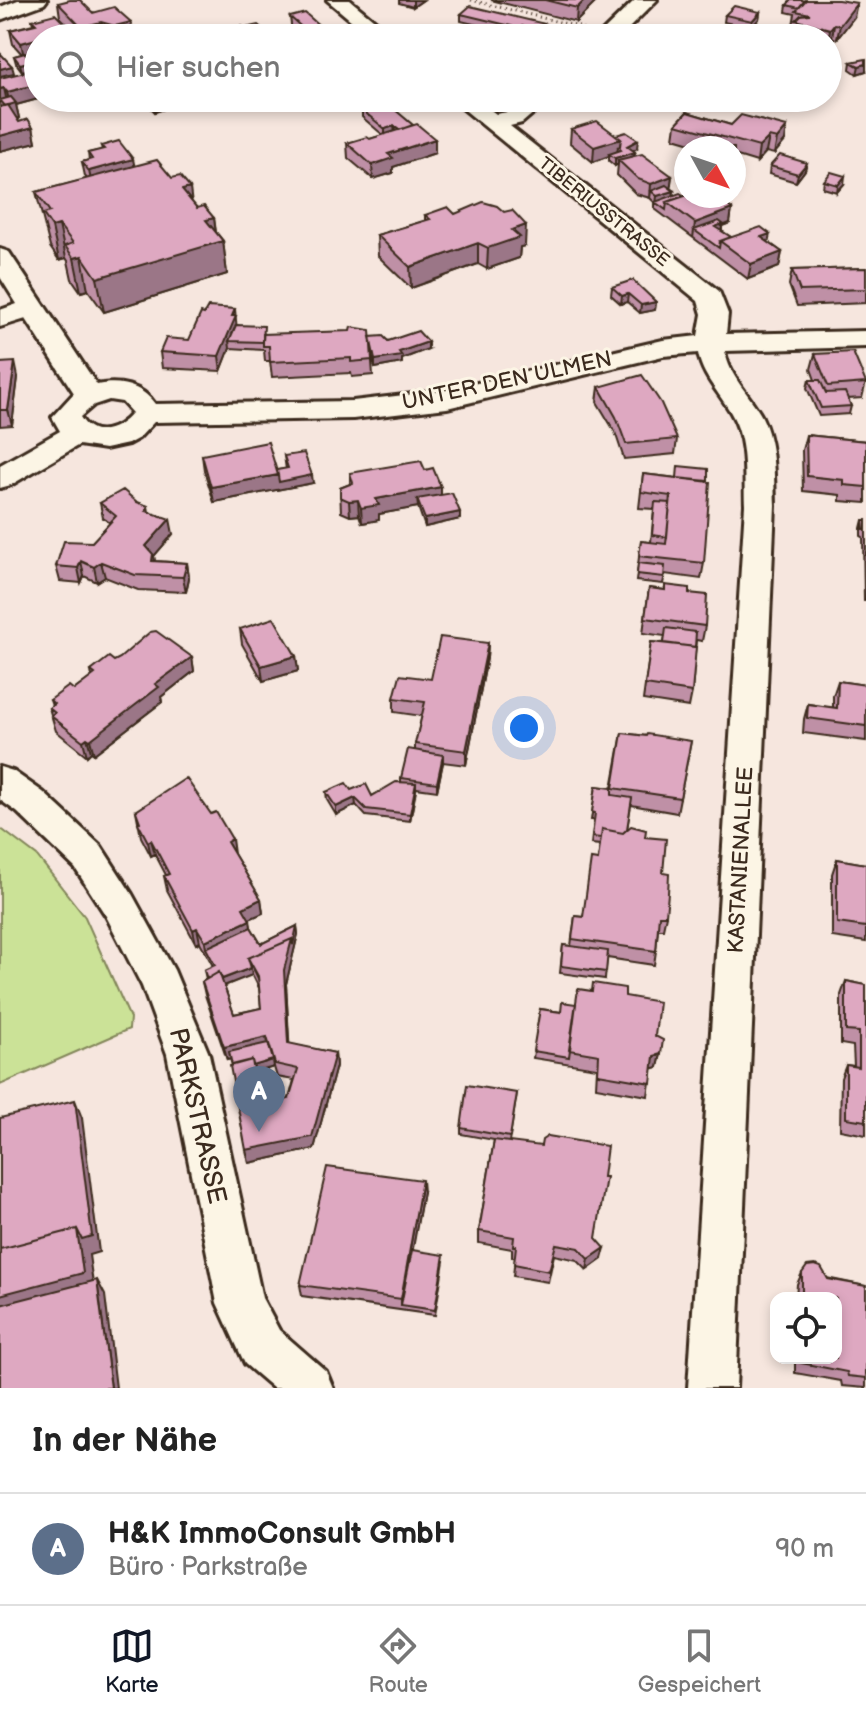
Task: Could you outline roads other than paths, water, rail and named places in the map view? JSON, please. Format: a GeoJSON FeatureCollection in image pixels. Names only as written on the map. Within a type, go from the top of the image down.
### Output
{"type":"FeatureCollection","features":[{"type":"Feature","properties":{"kind":"street"},"geometry":{"type":"LineString","coordinates":[[0,14],[37,0]]}},
{"type":"Feature","properties":{"kind":"street"},"geometry":{"type":"LineString","coordinates":[[337,0],[367,24]]}},
{"type":"Feature","properties":{"kind":"street"},"geometry":{"type":"LineString","coordinates":[[621,24],[647,0]]}},
{"type":"Feature","properties":{"kind":"street","name":"TIBERIUSSTRASSE"},"geometry":{"type":"LineString","coordinates":[[479,112],[710,297],[716,310],[717,323],[711,343]]}},
{"type":"Feature","properties":{"kind":"street"},"geometry":{"type":"LineString","coordinates":[[492,122],[514,118],[522,112]]}},
{"type":"Feature","properties":{"kind":"street"},"geometry":{"type":"LineString","coordinates":[[0,257],[89,395]]}},
{"type":"Feature","properties":{"kind":"street"},"geometry":{"type":"LineString","coordinates":[[0,319],[32,308]]}},
{"type":"Feature","properties":{"kind":"street","name":"UNTER DEN ULMEN"},"geometry":{"type":"LineString","coordinates":[[146,413],[353,410],[447,399],[663,348],[711,343],[866,339]]}},
{"type":"Feature","properties":{"kind":"street","name":"KASTANIENALLEE"},"geometry":{"type":"LineString","coordinates":[[711,343],[712,357],[749,419],[759,451],[760,505],[712,1388]]}},
{"type":"Feature","properties":{"kind":"street"},"geometry":{"type":"LineString","coordinates":[[109,391],[128,393],[142,401],[146,413],[140,426],[124,436],[104,441],[84,438],[70,430],[66,417],[74,405],[89,395],[109,391]]}},
{"type":"Feature","properties":{"kind":"street"},"geometry":{"type":"LineString","coordinates":[[0,478],[77,434]]}},
{"type":"Feature","properties":{"kind":"street","name":"PARKSTRASSE"},"geometry":{"type":"LineString","coordinates":[[0,781],[30,802],[88,857],[119,905],[160,982],[188,1054],[240,1303],[262,1347],[309,1388]]}},
{"type":"Feature","properties":{"kind":"place","name":"H&K ImmoConsult GmbH"},"geometry":{"type":"Point","coordinates":[259,1132]}}]}
